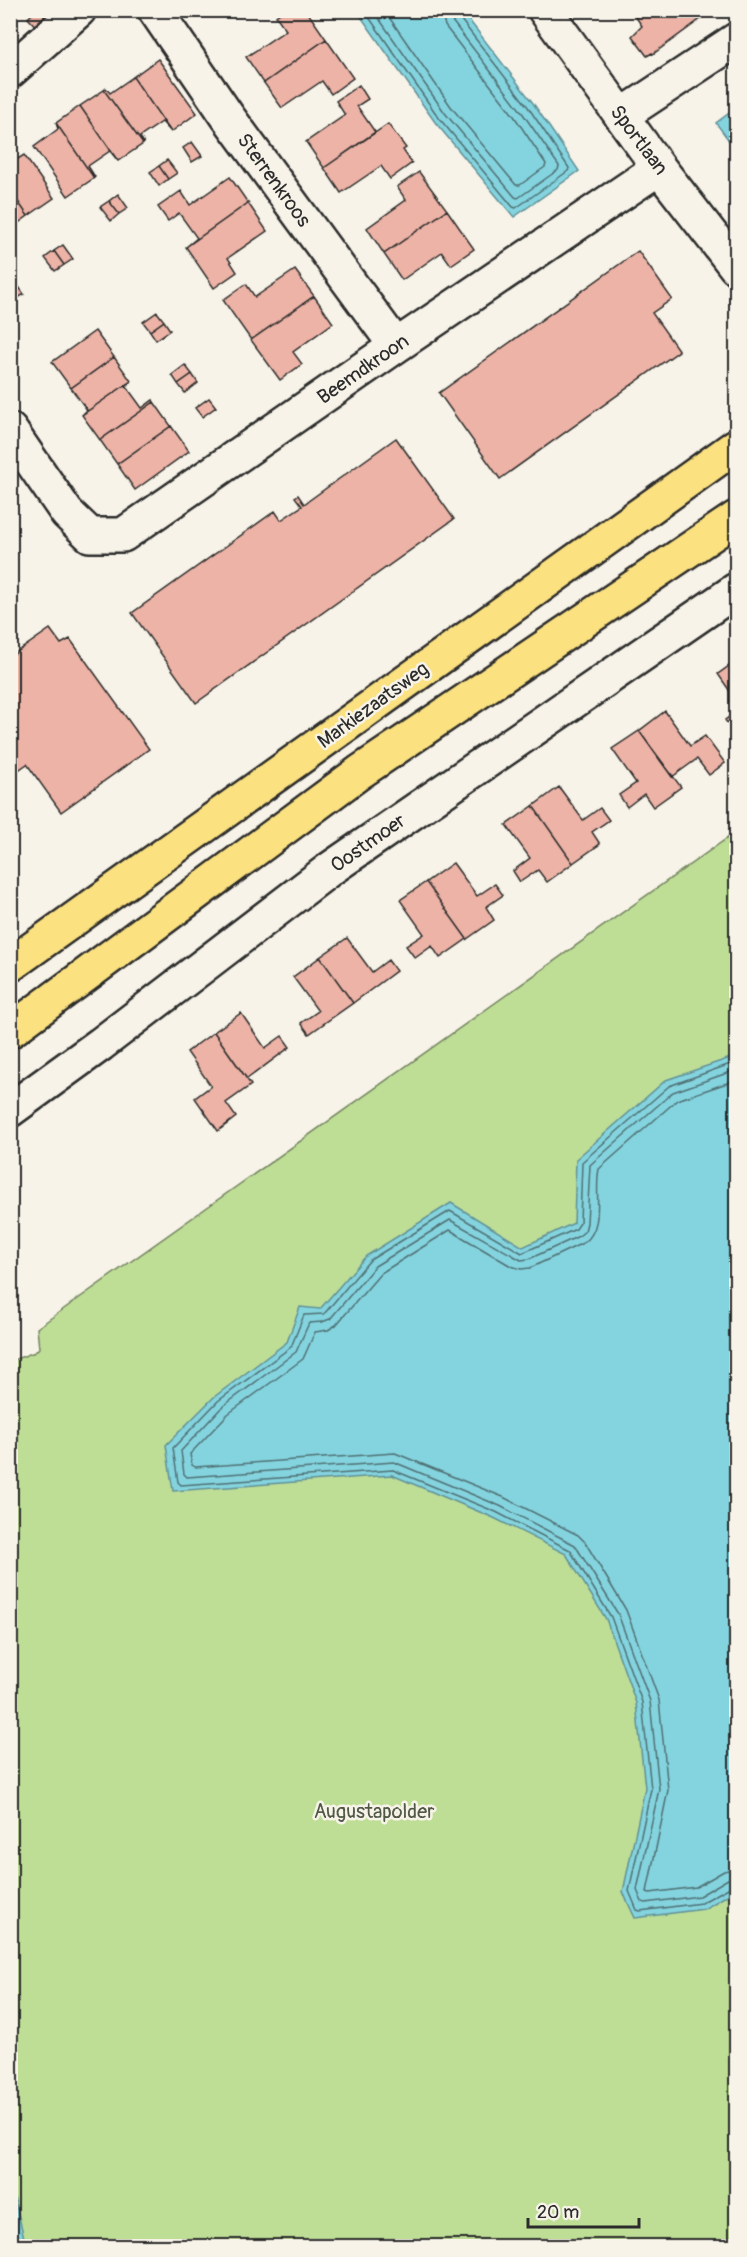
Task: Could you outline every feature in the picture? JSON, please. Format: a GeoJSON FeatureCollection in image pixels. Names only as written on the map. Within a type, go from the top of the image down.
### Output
{"type":"FeatureCollection","features":[{"type":"Feature","properties":{"kind":"main road","name":"Markiezaatsweg"},"geometry":{"type":"LineString","coordinates":[[10,965],[736,446]]}},
{"type":"Feature","properties":{"kind":"main road"},"geometry":{"type":"LineString","coordinates":[[10,1031],[360,772],[736,518]]}},
{"type":"Feature","properties":{"kind":"street"},"geometry":{"type":"LineString","coordinates":[[10,70],[79,10]]}},
{"type":"Feature","properties":{"kind":"street","name":"Sterrenkroos"},"geometry":{"type":"LineString","coordinates":[[155,10],[228,117],[396,346]]}},
{"type":"Feature","properties":{"kind":"street","name":"Sportlaan"},"geometry":{"type":"LineString","coordinates":[[545,10],[659,168],[736,267]]}},
{"type":"Feature","properties":{"kind":"street"},"geometry":{"type":"LineString","coordinates":[[621,116],[736,40]]}},
{"type":"Feature","properties":{"kind":"street","name":"Beemdkroon"},"geometry":{"type":"LineString","coordinates":[[10,430],[67,513],[90,535],[123,535],[659,168]]}},
{"type":"Feature","properties":{"kind":"street","name":"Oostmoer"},"geometry":{"type":"LineString","coordinates":[[10,1110],[101,1044],[330,869],[736,590]]}},
{"type":"Feature","properties":{"kind":"green space","name":"Augustapolder"},"geometry":{"type":"Polygon","coordinates":[[[736,832],[736,2246],[11,2246],[10,1361],[35,1352],[39,1348],[37,1328],[736,832]]]}},
{"type":"Feature","properties":{"kind":"water"},"geometry":{"type":"Polygon","coordinates":[[[357,11],[462,11],[533,103],[579,171],[514,217],[435,122],[357,11]]]}},
{"type":"Feature","properties":{"kind":"water"},"geometry":{"type":"Polygon","coordinates":[[[736,108],[736,150],[716,123],[736,108]]]}},
{"type":"Feature","properties":{"kind":"water"},"geometry":{"type":"Polygon","coordinates":[[[736,1056],[736,1890],[704,1909],[635,1918],[623,1892],[645,1788],[636,1703],[606,1619],[566,1554],[494,1518],[392,1475],[173,1491],[166,1445],[214,1397],[287,1342],[300,1307],[320,1309],[366,1256],[451,1203],[523,1247],[574,1223],[576,1159],[666,1080],[736,1056]]]}},
{"type":"Feature","properties":{"kind":"water"},"geometry":{"type":"Polygon","coordinates":[[[11,2184],[26,2246],[11,2246],[11,2184]]]}},
{"type":"Feature","properties":{"kind":"building"},"geometry":{"type":"Polygon","coordinates":[[[36,10],[58,10],[39,30],[28,18],[36,10]]]}},
{"type":"Feature","properties":{"kind":"building"},"geometry":{"type":"Polygon","coordinates":[[[284,10],[306,10],[326,39],[264,83],[246,57],[286,30],[276,16],[284,10]]]}},
{"type":"Feature","properties":{"kind":"building"},"geometry":{"type":"Polygon","coordinates":[[[631,10],[696,10],[702,18],[647,56],[632,36],[642,26],[631,10]]]}},
{"type":"Feature","properties":{"kind":"building"},"geometry":{"type":"Polygon","coordinates":[[[326,39],[353,78],[331,94],[322,81],[282,108],[264,83],[326,39]]]}},
{"type":"Feature","properties":{"kind":"building"},"geometry":{"type":"Polygon","coordinates":[[[158,59],[197,113],[171,132],[133,77],[158,59]]]}},
{"type":"Feature","properties":{"kind":"building"},"geometry":{"type":"Polygon","coordinates":[[[133,77],[171,132],[162,122],[140,137],[143,144],[104,90],[106,88],[110,93],[133,77]]]}},
{"type":"Feature","properties":{"kind":"building"},"geometry":{"type":"Polygon","coordinates":[[[359,85],[368,99],[357,106],[375,132],[324,168],[306,142],[345,115],[336,101],[359,85]]]}},
{"type":"Feature","properties":{"kind":"building"},"geometry":{"type":"Polygon","coordinates":[[[104,90],[143,144],[118,161],[80,106],[104,90]]]}},
{"type":"Feature","properties":{"kind":"building"},"geometry":{"type":"Polygon","coordinates":[[[80,106],[118,161],[110,151],[88,166],[94,178],[56,123],[80,106]]]}},
{"type":"Feature","properties":{"kind":"building"},"geometry":{"type":"Polygon","coordinates":[[[56,123],[94,178],[68,196],[34,147],[58,129],[56,123]]]}},
{"type":"Feature","properties":{"kind":"building"},"geometry":{"type":"Polygon","coordinates":[[[388,124],[406,148],[403,150],[412,163],[390,179],[381,166],[341,193],[324,168],[388,124]]]}},
{"type":"Feature","properties":{"kind":"building"},"geometry":{"type":"Polygon","coordinates":[[[192,142],[202,156],[192,162],[183,148],[192,142]]]}},
{"type":"Feature","properties":{"kind":"building"},"geometry":{"type":"Polygon","coordinates":[[[24,155],[54,198],[28,216],[10,190],[10,164],[24,155]]]}},
{"type":"Feature","properties":{"kind":"building"},"geometry":{"type":"Polygon","coordinates":[[[167,160],[177,173],[168,179],[159,166],[167,160]]]}},
{"type":"Feature","properties":{"kind":"building"},"geometry":{"type":"Polygon","coordinates":[[[159,166],[168,179],[159,186],[150,172],[159,166]]]}},
{"type":"Feature","properties":{"kind":"building"},"geometry":{"type":"Polygon","coordinates":[[[419,172],[447,210],[384,254],[367,228],[406,200],[397,187],[419,172]]]}},
{"type":"Feature","properties":{"kind":"building"},"geometry":{"type":"Polygon","coordinates":[[[230,177],[248,203],[186,247],[197,238],[179,213],[168,221],[158,207],[181,191],[190,205],[230,177]]]}},
{"type":"Feature","properties":{"kind":"building"},"geometry":{"type":"Polygon","coordinates":[[[10,190],[28,216],[10,229],[10,190]]]}},
{"type":"Feature","properties":{"kind":"building"},"geometry":{"type":"Polygon","coordinates":[[[118,194],[128,208],[119,214],[109,201],[118,194]]]}},
{"type":"Feature","properties":{"kind":"building"},"geometry":{"type":"Polygon","coordinates":[[[109,201],[119,214],[111,221],[100,207],[109,201]]]}},
{"type":"Feature","properties":{"kind":"building"},"geometry":{"type":"Polygon","coordinates":[[[248,203],[267,231],[228,258],[237,272],[214,288],[186,247],[248,203]]]}},
{"type":"Feature","properties":{"kind":"building"},"geometry":{"type":"Polygon","coordinates":[[[447,210],[474,249],[451,265],[442,252],[402,280],[384,254],[447,210]]]}},
{"type":"Feature","properties":{"kind":"building"},"geometry":{"type":"Polygon","coordinates":[[[63,245],[73,259],[64,265],[54,251],[63,245]]]}},
{"type":"Feature","properties":{"kind":"building"},"geometry":{"type":"Polygon","coordinates":[[[54,251],[64,265],[55,271],[45,258],[54,251]]]}},
{"type":"Feature","properties":{"kind":"building"},"geometry":{"type":"Polygon","coordinates":[[[638,251],[672,299],[652,313],[679,351],[500,479],[439,393],[638,251]]]}},
{"type":"Feature","properties":{"kind":"building"},"geometry":{"type":"Polygon","coordinates":[[[295,270],[314,296],[251,340],[223,300],[246,284],[255,297],[295,270]]]}},
{"type":"Feature","properties":{"kind":"building"},"geometry":{"type":"Polygon","coordinates":[[[14,280],[24,294],[15,300],[10,294],[10,283],[14,280]]]}},
{"type":"Feature","properties":{"kind":"building"},"geometry":{"type":"Polygon","coordinates":[[[314,296],[333,323],[293,352],[302,364],[280,380],[251,340],[314,296]]]}},
{"type":"Feature","properties":{"kind":"building"},"geometry":{"type":"Polygon","coordinates":[[[157,312],[164,321],[150,331],[143,322],[157,312]]]}},
{"type":"Feature","properties":{"kind":"building"},"geometry":{"type":"Polygon","coordinates":[[[164,321],[170,330],[156,340],[150,331],[164,321]]]}},
{"type":"Feature","properties":{"kind":"building"},"geometry":{"type":"Polygon","coordinates":[[[95,331],[114,357],[71,388],[52,362],[95,331]]]}},
{"type":"Feature","properties":{"kind":"building"},"geometry":{"type":"Polygon","coordinates":[[[114,357],[131,381],[82,415],[87,410],[71,388],[114,357]]]}},
{"type":"Feature","properties":{"kind":"building"},"geometry":{"type":"Polygon","coordinates":[[[185,365],[192,374],[178,384],[172,375],[185,365]]]}},
{"type":"Feature","properties":{"kind":"building"},"geometry":{"type":"Polygon","coordinates":[[[192,374],[198,383],[185,393],[178,384],[192,374]]]}},
{"type":"Feature","properties":{"kind":"building"},"geometry":{"type":"Polygon","coordinates":[[[131,381],[126,386],[142,408],[153,400],[154,402],[100,440],[82,415],[131,381]]]}},
{"type":"Feature","properties":{"kind":"building"},"geometry":{"type":"Polygon","coordinates":[[[209,398],[216,407],[202,417],[195,408],[209,398]]]}},
{"type":"Feature","properties":{"kind":"building"},"geometry":{"type":"Polygon","coordinates":[[[154,402],[171,426],[117,464],[100,440],[154,402]]]}},
{"type":"Feature","properties":{"kind":"building"},"geometry":{"type":"Polygon","coordinates":[[[171,426],[189,451],[135,490],[117,464],[171,426]]]}},
{"type":"Feature","properties":{"kind":"building"},"geometry":{"type":"Polygon","coordinates":[[[396,438],[454,519],[196,703],[132,613],[275,511],[281,520],[302,506],[295,497],[298,495],[304,504],[396,438]]]}},
{"type":"Feature","properties":{"kind":"building"},"geometry":{"type":"Polygon","coordinates":[[[50,629],[61,644],[70,639],[149,749],[61,812],[27,764],[10,776],[10,657],[50,629]]]}},
{"type":"Feature","properties":{"kind":"building"},"geometry":{"type":"Polygon","coordinates":[[[736,661],[736,700],[718,674],[736,661]]]}},
{"type":"Feature","properties":{"kind":"building"},"geometry":{"type":"Polygon","coordinates":[[[665,711],[690,746],[705,736],[725,763],[709,775],[697,759],[672,777],[639,731],[665,711]]]}},
{"type":"Feature","properties":{"kind":"building"},"geometry":{"type":"Polygon","coordinates":[[[736,712],[736,729],[733,732],[725,720],[736,712]]]}},
{"type":"Feature","properties":{"kind":"building"},"geometry":{"type":"Polygon","coordinates":[[[639,731],[681,787],[653,807],[644,794],[627,807],[619,795],[636,783],[612,749],[639,731]]]}},
{"type":"Feature","properties":{"kind":"building"},"geometry":{"type":"Polygon","coordinates":[[[559,787],[583,820],[600,808],[609,820],[592,832],[600,844],[573,863],[533,806],[559,787]]]}},
{"type":"Feature","properties":{"kind":"building"},"geometry":{"type":"Polygon","coordinates":[[[533,806],[573,863],[547,882],[538,870],[520,882],[513,871],[530,858],[506,825],[533,806]]]}},
{"type":"Feature","properties":{"kind":"building"},"geometry":{"type":"Polygon","coordinates":[[[453,863],[477,896],[495,884],[503,895],[486,907],[494,920],[467,939],[426,882],[453,863]]]}},
{"type":"Feature","properties":{"kind":"building"},"geometry":{"type":"Polygon","coordinates":[[[426,882],[467,939],[440,958],[432,946],[415,958],[406,946],[424,934],[400,900],[426,882]]]}},
{"type":"Feature","properties":{"kind":"building"},"geometry":{"type":"Polygon","coordinates":[[[347,938],[372,972],[388,960],[396,971],[353,1003],[320,957],[347,938]]]}},
{"type":"Feature","properties":{"kind":"building"},"geometry":{"type":"Polygon","coordinates":[[[320,957],[353,1003],[309,1034],[301,1023],[318,1011],[293,977],[320,957]]]}},
{"type":"Feature","properties":{"kind":"building"},"geometry":{"type":"Polygon","coordinates":[[[241,1013],[265,1048],[282,1036],[290,1047],[247,1079],[214,1032],[241,1013]]]}},
{"type":"Feature","properties":{"kind":"building"},"geometry":{"type":"Polygon","coordinates":[[[214,1032],[251,1085],[226,1103],[236,1117],[218,1131],[195,1098],[211,1086],[187,1052],[214,1032]]]}}]}
